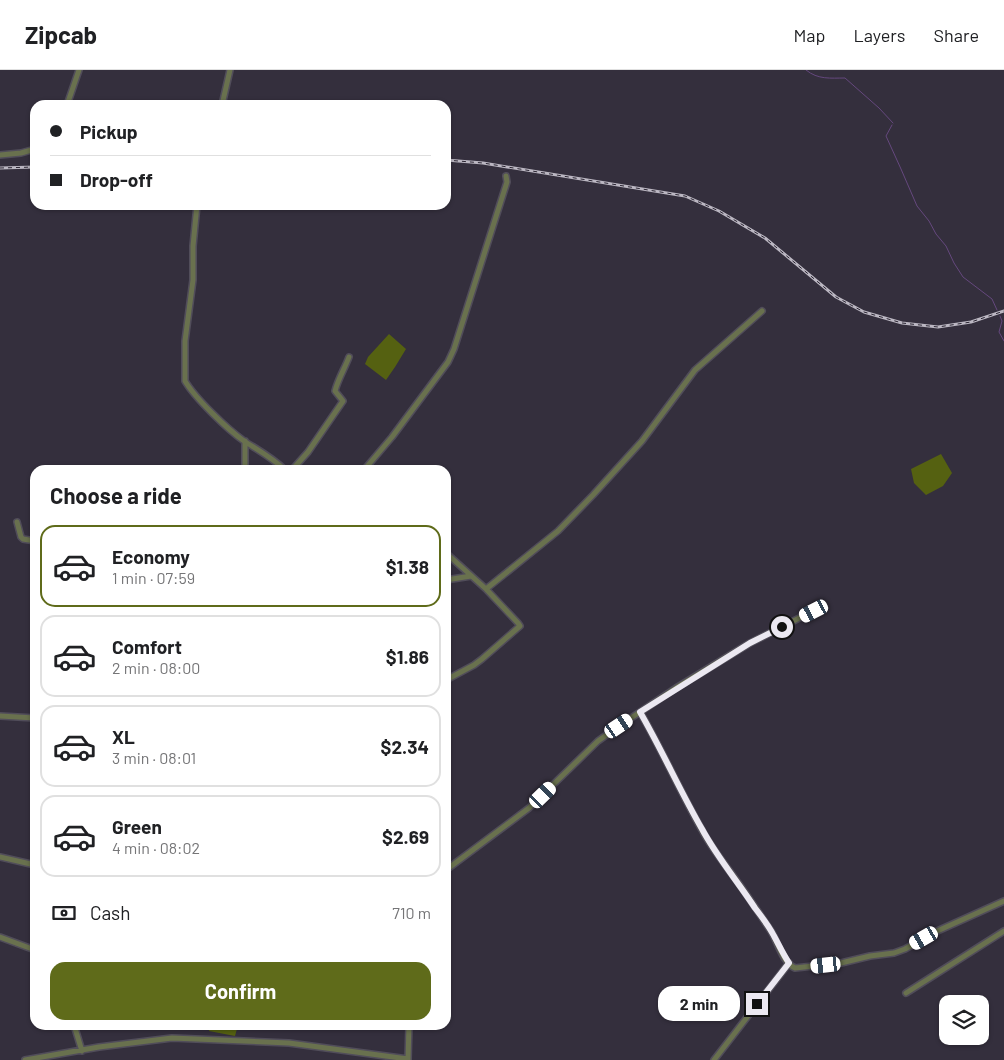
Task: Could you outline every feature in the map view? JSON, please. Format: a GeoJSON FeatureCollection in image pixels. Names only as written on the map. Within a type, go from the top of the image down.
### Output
{"type":"FeatureCollection","features":[{"type":"Feature","properties":{"kind":"street"},"geometry":{"type":"LineString","coordinates":[[69,100],[78,70]]}},
{"type":"Feature","properties":{"kind":"street"},"geometry":{"type":"LineString","coordinates":[[223,100],[230,70]]}},
{"type":"Feature","properties":{"kind":"street"},"geometry":{"type":"LineString","coordinates":[[0,155],[30,150]]}},
{"type":"Feature","properties":{"kind":"street"},"geometry":{"type":"LineString","coordinates":[[368,465],[392,437],[448,362],[507,182],[506,176]]}},
{"type":"Feature","properties":{"kind":"street"},"geometry":{"type":"LineString","coordinates":[[197,210],[193,246],[193,280],[185,341],[185,380],[207,408],[237,436],[279,465]]}},
{"type":"Feature","properties":{"kind":"street"},"geometry":{"type":"LineString","coordinates":[[486,589],[558,531],[642,441],[695,370],[762,311]]}},
{"type":"Feature","properties":{"kind":"street"},"geometry":{"type":"LineString","coordinates":[[296,465],[308,452],[342,401],[335,390],[349,357]]}},
{"type":"Feature","properties":{"kind":"street"},"geometry":{"type":"LineString","coordinates":[[245,441],[245,465]]}},
{"type":"Feature","properties":{"kind":"street"},"geometry":{"type":"LineString","coordinates":[[17,522],[21,537],[30,541]]}},
{"type":"Feature","properties":{"kind":"street"},"geometry":{"type":"LineString","coordinates":[[451,557],[486,589],[520,626],[478,662],[451,677]]}},
{"type":"Feature","properties":{"kind":"street"},"geometry":{"type":"LineString","coordinates":[[451,579],[472,576]]}},
{"type":"Feature","properties":{"kind":"street"},"geometry":{"type":"LineString","coordinates":[[451,866],[529,808],[598,741],[640,712],[750,643],[814,611]]}},
{"type":"Feature","properties":{"kind":"street"},"geometry":{"type":"LineString","coordinates":[[640,712],[656,739],[702,830],[774,936],[789,963],[795,968],[841,963],[870,956],[894,953],[1004,901]]}},
{"type":"Feature","properties":{"kind":"street"},"geometry":{"type":"LineString","coordinates":[[0,716],[30,718]]}},
{"type":"Feature","properties":{"kind":"street"},"geometry":{"type":"LineString","coordinates":[[0,857],[30,864]]}},
{"type":"Feature","properties":{"kind":"street"},"geometry":{"type":"LineString","coordinates":[[906,993],[1004,932]]}},
{"type":"Feature","properties":{"kind":"street"},"geometry":{"type":"LineString","coordinates":[[0,937],[30,948]]}},
{"type":"Feature","properties":{"kind":"street"},"geometry":{"type":"LineString","coordinates":[[714,1060],[789,963]]}},
{"type":"Feature","properties":{"kind":"street"},"geometry":{"type":"LineString","coordinates":[[76,1030],[82,1051]]}},
{"type":"Feature","properties":{"kind":"street"},"geometry":{"type":"LineString","coordinates":[[25,1060],[99,1047],[172,1038],[289,1043],[408,1059],[409,1030]]}},
{"type":"Feature","properties":{"kind":"street"},"geometry":{"type":"LineString","coordinates":[[71,1053],[72,1060]]}},
{"type":"Feature","properties":{"kind":"green space"},"geometry":{"type":"Polygon","coordinates":[[[389,334],[406,349],[386,380],[365,364],[368,357],[389,334]]]}},
{"type":"Feature","properties":{"kind":"green space"},"geometry":{"type":"Polygon","coordinates":[[[941,454],[952,473],[943,486],[926,495],[914,483],[911,469],[941,454]]]}},
{"type":"Feature","properties":{"kind":"green space"},"geometry":{"type":"Polygon","coordinates":[[[209,1030],[237,1030],[235,1036],[209,1030]]]}},
{"type":"Feature","properties":{"kind":"waterway"},"geometry":{"type":"LineString","coordinates":[[806,70],[820,77],[845,78],[893,123]]}},
{"type":"Feature","properties":{"kind":"waterway"},"geometry":{"type":"LineString","coordinates":[[892,125],[886,136],[917,206],[946,246],[963,277],[992,299],[997,310]]}},
{"type":"Feature","properties":{"kind":"waterway"},"geometry":{"type":"LineString","coordinates":[[1000,316],[1002,321],[999,332],[1004,341]]}},
{"type":"Feature","properties":{"kind":"railway"},"geometry":{"type":"LineString","coordinates":[[451,160],[483,163],[685,196],[719,211],[765,238],[836,297],[864,312],[902,323],[938,327],[971,322],[1004,311]]}},
{"type":"Feature","properties":{"kind":"railway"},"geometry":{"type":"LineString","coordinates":[[0,168],[30,167]]}},
{"type":"Feature","properties":{"kind":"route"},"geometry":{"type":"LineString","coordinates":[[757,1004],[789,963],[774,936],[702,830],[656,739],[640,712],[750,643],[782,627]]}}]}
